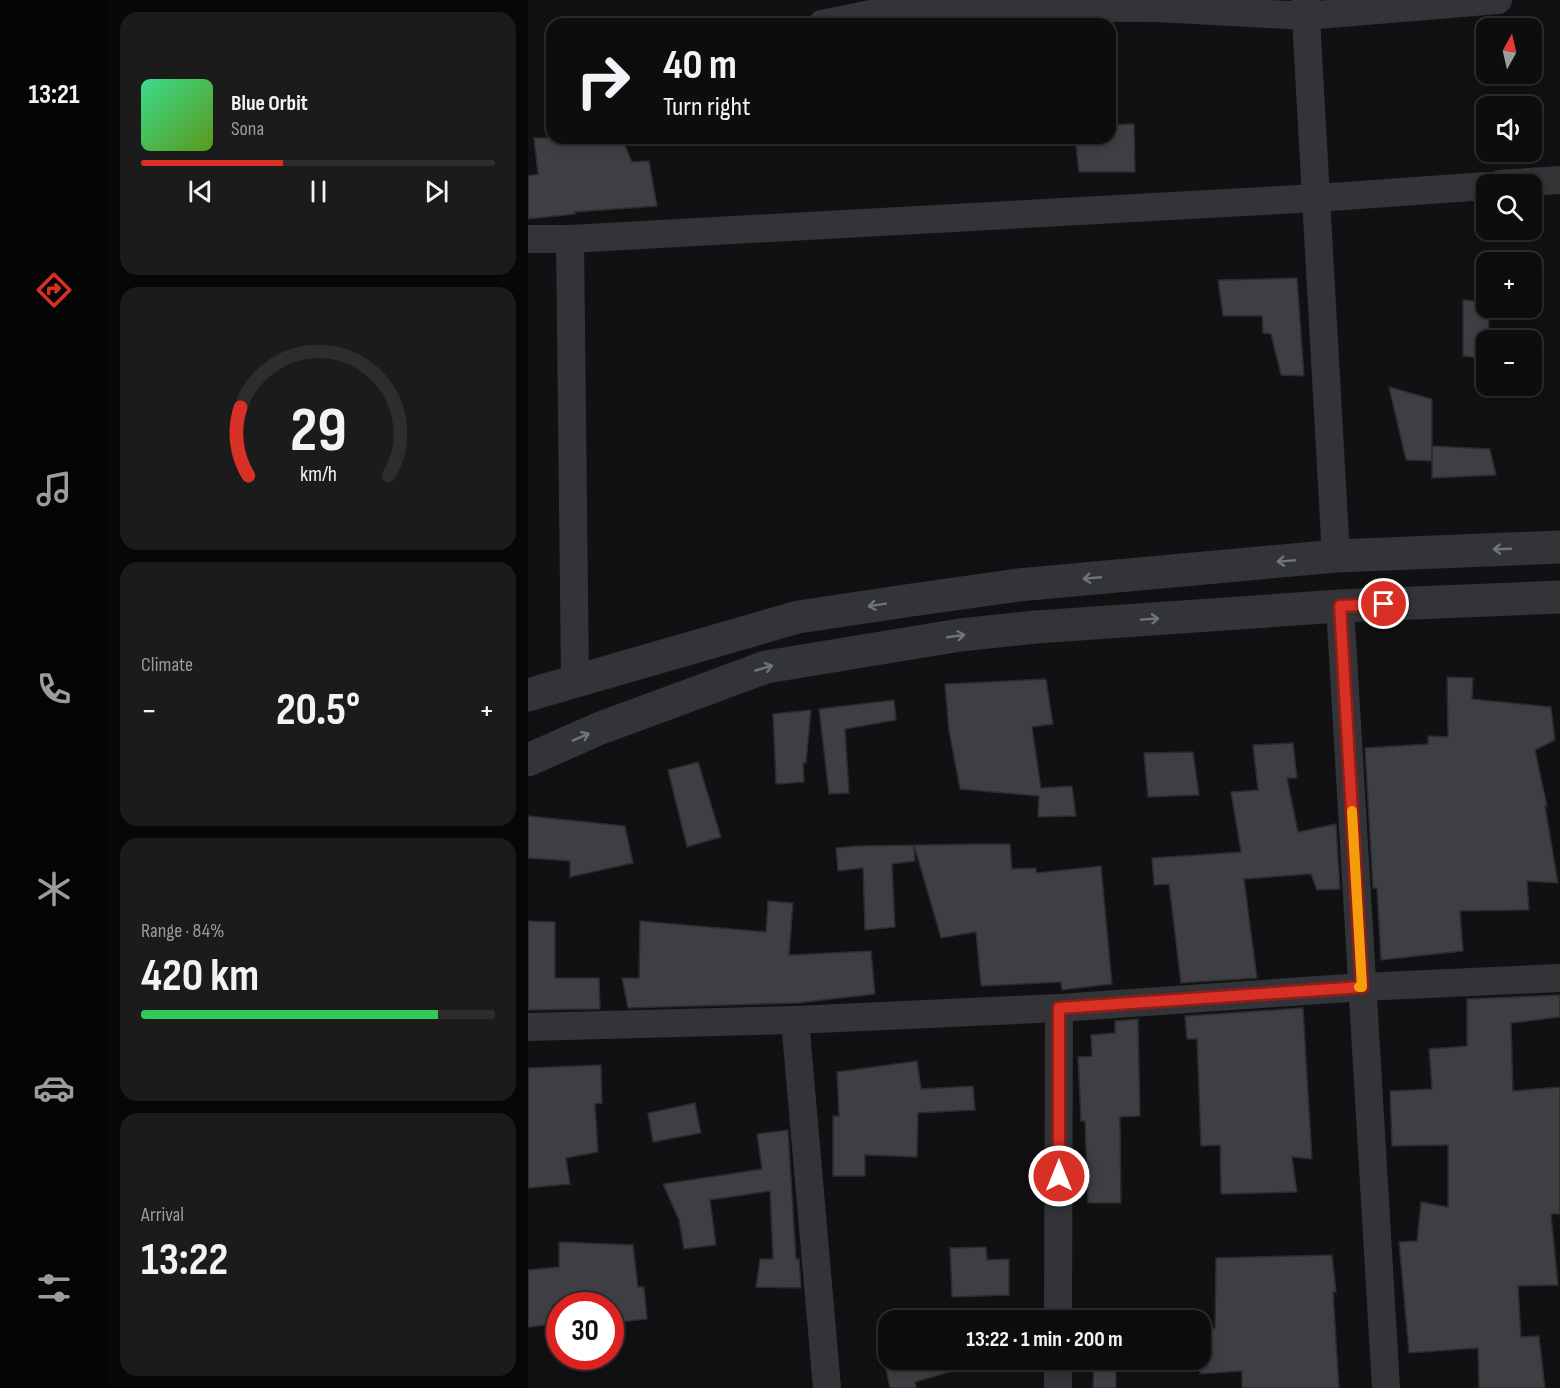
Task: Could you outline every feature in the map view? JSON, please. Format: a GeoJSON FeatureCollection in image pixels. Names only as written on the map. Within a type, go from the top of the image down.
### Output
{"type":"FeatureCollection","features":[{"type":"Feature","properties":{"kind":"street"},"geometry":{"type":"LineString","coordinates":[[851,18],[904,7],[1305,8],[1498,0]]}},
{"type":"Feature","properties":{"kind":"street"},"geometry":{"type":"LineString","coordinates":[[1305,8],[1336,556]]}},
{"type":"Feature","properties":{"kind":"street"},"geometry":{"type":"LineString","coordinates":[[1542,181],[1560,180]]}},
{"type":"Feature","properties":{"kind":"street"},"geometry":{"type":"LineString","coordinates":[[528,239],[570,239],[1317,198],[1476,187]]}},
{"type":"Feature","properties":{"kind":"street"},"geometry":{"type":"LineString","coordinates":[[570,239],[575,680]]}},
{"type":"Feature","properties":{"kind":"street"},"geometry":{"type":"LineString","coordinates":[[528,695],[798,617],[1018,585],[1336,556],[1560,547]]}},
{"type":"Feature","properties":{"kind":"street"},"geometry":{"type":"LineString","coordinates":[[528,760],[598,729],[766,667],[960,635],[1036,627],[1340,606],[1560,597]]}},
{"type":"Feature","properties":{"kind":"street"},"geometry":{"type":"LineString","coordinates":[[1340,606],[1386,1388]]}},
{"type":"Feature","properties":{"kind":"street"},"geometry":{"type":"LineString","coordinates":[[528,1027],[795,1020],[1059,1008],[1362,987],[1560,978]]}},
{"type":"Feature","properties":{"kind":"street"},"geometry":{"type":"LineString","coordinates":[[1058,1310],[1059,1008]]}},
{"type":"Feature","properties":{"kind":"street"},"geometry":{"type":"LineString","coordinates":[[795,1020],[827,1388]]}},
{"type":"Feature","properties":{"kind":"street"},"geometry":{"type":"LineString","coordinates":[[1058,1370],[1058,1388]]}},
{"type":"Feature","properties":{"kind":"building"},"geometry":{"type":"Polygon","coordinates":[[[1134,124],[1135,172],[1079,172],[1076,144],[1116,144],[1116,125],[1134,124]]]}},
{"type":"Feature","properties":{"kind":"building"},"geometry":{"type":"Polygon","coordinates":[[[534,138],[546,138],[546,144],[624,144],[632,162],[649,161],[657,206],[575,212],[575,214],[528,219],[528,176],[538,174],[534,138]]]}},
{"type":"Feature","properties":{"kind":"building"},"geometry":{"type":"Polygon","coordinates":[[[1297,278],[1304,376],[1281,375],[1271,334],[1263,333],[1262,316],[1223,316],[1218,280],[1297,278]]]}},
{"type":"Feature","properties":{"kind":"building"},"geometry":{"type":"Polygon","coordinates":[[[1463,300],[1476,301],[1476,318],[1489,318],[1488,330],[1476,330],[1476,358],[1463,356],[1463,300]]]}},
{"type":"Feature","properties":{"kind":"building"},"geometry":{"type":"Polygon","coordinates":[[[1389,387],[1432,399],[1432,461],[1406,460],[1389,387]]]}},
{"type":"Feature","properties":{"kind":"building"},"geometry":{"type":"Polygon","coordinates":[[[1432,446],[1490,449],[1496,475],[1432,478],[1432,446]]]}},
{"type":"Feature","properties":{"kind":"building"},"geometry":{"type":"Polygon","coordinates":[[[1447,677],[1473,678],[1472,699],[1551,707],[1555,740],[1535,750],[1547,806],[1545,806],[1558,883],[1527,881],[1529,910],[1460,911],[1463,951],[1381,960],[1377,888],[1373,888],[1365,748],[1428,744],[1428,736],[1448,737],[1447,677]]]}},
{"type":"Feature","properties":{"kind":"building"},"geometry":{"type":"Polygon","coordinates":[[[1046,679],[1053,724],[1032,727],[1041,788],[1072,786],[1076,816],[1038,817],[1039,796],[960,789],[949,731],[945,684],[1046,679]]]}},
{"type":"Feature","properties":{"kind":"building"},"geometry":{"type":"Polygon","coordinates":[[[894,700],[896,720],[845,729],[849,793],[829,794],[819,709],[894,700]]]}},
{"type":"Feature","properties":{"kind":"building"},"geometry":{"type":"Polygon","coordinates":[[[811,710],[806,763],[803,763],[804,782],[776,784],[773,714],[811,710]]]}},
{"type":"Feature","properties":{"kind":"building"},"geometry":{"type":"Polygon","coordinates":[[[1293,743],[1297,778],[1287,778],[1298,832],[1336,824],[1340,889],[1317,890],[1311,874],[1244,879],[1257,978],[1181,983],[1169,884],[1154,885],[1152,858],[1241,852],[1231,792],[1258,790],[1253,745],[1293,743]]]}},
{"type":"Feature","properties":{"kind":"building"},"geometry":{"type":"Polygon","coordinates":[[[1193,752],[1199,795],[1148,797],[1144,753],[1193,752]]]}},
{"type":"Feature","properties":{"kind":"building"},"geometry":{"type":"Polygon","coordinates":[[[698,762],[721,837],[687,847],[668,770],[698,762]]]}},
{"type":"Feature","properties":{"kind":"building"},"geometry":{"type":"Polygon","coordinates":[[[528,816],[625,826],[633,863],[570,877],[570,861],[528,858],[528,816]]]}},
{"type":"Feature","properties":{"kind":"building"},"geometry":{"type":"Polygon","coordinates":[[[1010,844],[1012,869],[1036,868],[1036,873],[1101,866],[1112,984],[1062,990],[1061,982],[981,986],[976,932],[941,938],[914,845],[1010,844]]]}},
{"type":"Feature","properties":{"kind":"building"},"geometry":{"type":"Polygon","coordinates":[[[914,845],[915,861],[892,864],[895,927],[865,930],[863,868],[838,871],[836,848],[914,845]]]}},
{"type":"Feature","properties":{"kind":"building"},"geometry":{"type":"Polygon","coordinates":[[[768,901],[793,903],[789,955],[871,951],[875,994],[798,1003],[628,1008],[622,978],[639,978],[640,921],[766,932],[768,901]]]}},
{"type":"Feature","properties":{"kind":"building"},"geometry":{"type":"Polygon","coordinates":[[[528,921],[555,922],[555,978],[599,978],[600,1009],[528,1010],[528,921]]]}},
{"type":"Feature","properties":{"kind":"building"},"geometry":{"type":"Polygon","coordinates":[[[1560,995],[1560,1017],[1511,1023],[1513,1091],[1560,1087],[1560,1214],[1551,1214],[1558,1285],[1518,1286],[1521,1337],[1539,1336],[1545,1388],[1479,1388],[1478,1348],[1409,1353],[1399,1242],[1417,1241],[1421,1202],[1448,1207],[1448,1145],[1392,1146],[1390,1091],[1432,1089],[1429,1049],[1467,1046],[1467,999],[1560,995]]]}},
{"type":"Feature","properties":{"kind":"building"},"geometry":{"type":"Polygon","coordinates":[[[1303,1008],[1312,1159],[1292,1157],[1297,1192],[1221,1194],[1220,1145],[1201,1146],[1197,1039],[1187,1039],[1185,1016],[1303,1008]]]}},
{"type":"Feature","properties":{"kind":"building"},"geometry":{"type":"Polygon","coordinates":[[[1138,1019],[1140,1116],[1120,1117],[1121,1203],[1088,1203],[1085,1121],[1081,1121],[1078,1057],[1092,1056],[1091,1035],[1115,1033],[1115,1021],[1138,1019]]]}},
{"type":"Feature","properties":{"kind":"building"},"geometry":{"type":"Polygon","coordinates":[[[917,1061],[921,1089],[973,1086],[975,1110],[918,1113],[917,1157],[865,1155],[865,1176],[833,1176],[833,1116],[839,1116],[837,1072],[917,1061]]]}},
{"type":"Feature","properties":{"kind":"building"},"geometry":{"type":"Polygon","coordinates":[[[601,1065],[602,1103],[595,1104],[598,1152],[566,1158],[570,1184],[528,1188],[528,1068],[601,1065]]]}},
{"type":"Feature","properties":{"kind":"building"},"geometry":{"type":"Polygon","coordinates":[[[695,1103],[701,1133],[653,1142],[648,1113],[695,1103]]]}},
{"type":"Feature","properties":{"kind":"building"},"geometry":{"type":"Polygon","coordinates":[[[788,1130],[796,1259],[799,1259],[801,1288],[756,1287],[760,1259],[773,1259],[770,1191],[710,1200],[716,1245],[684,1249],[679,1220],[663,1184],[762,1169],[757,1134],[788,1130]]]}},
{"type":"Feature","properties":{"kind":"building"},"geometry":{"type":"Polygon","coordinates":[[[559,1242],[633,1245],[638,1287],[644,1287],[647,1319],[624,1321],[624,1292],[546,1292],[546,1325],[528,1327],[528,1270],[559,1267],[559,1242]]]}},
{"type":"Feature","properties":{"kind":"building"},"geometry":{"type":"Polygon","coordinates":[[[986,1247],[987,1260],[1009,1259],[1009,1295],[952,1297],[950,1248],[986,1247]]]}},
{"type":"Feature","properties":{"kind":"building"},"geometry":{"type":"Polygon","coordinates":[[[1332,1255],[1336,1292],[1333,1292],[1339,1388],[1242,1388],[1242,1371],[1200,1374],[1200,1370],[1211,1370],[1211,1328],[1215,1328],[1216,1258],[1332,1255]]]}},
{"type":"Feature","properties":{"kind":"building"},"geometry":{"type":"Polygon","coordinates":[[[886,1370],[956,1370],[915,1382],[916,1388],[890,1388],[886,1370]]]}},
{"type":"Feature","properties":{"kind":"building"},"geometry":{"type":"Polygon","coordinates":[[[1094,1370],[1116,1370],[1116,1388],[1093,1388],[1094,1370]]]}},
{"type":"Feature","properties":{"kind":"slow traffic"},"geometry":{"type":"LineString","coordinates":[[1352,811],[1362,987],[1359,987]]}},
{"type":"Feature","properties":{"kind":"route"},"geometry":{"type":"LineString","coordinates":[[1059,1176],[1059,1008],[1362,987],[1340,606],[1384,604]]}}]}
